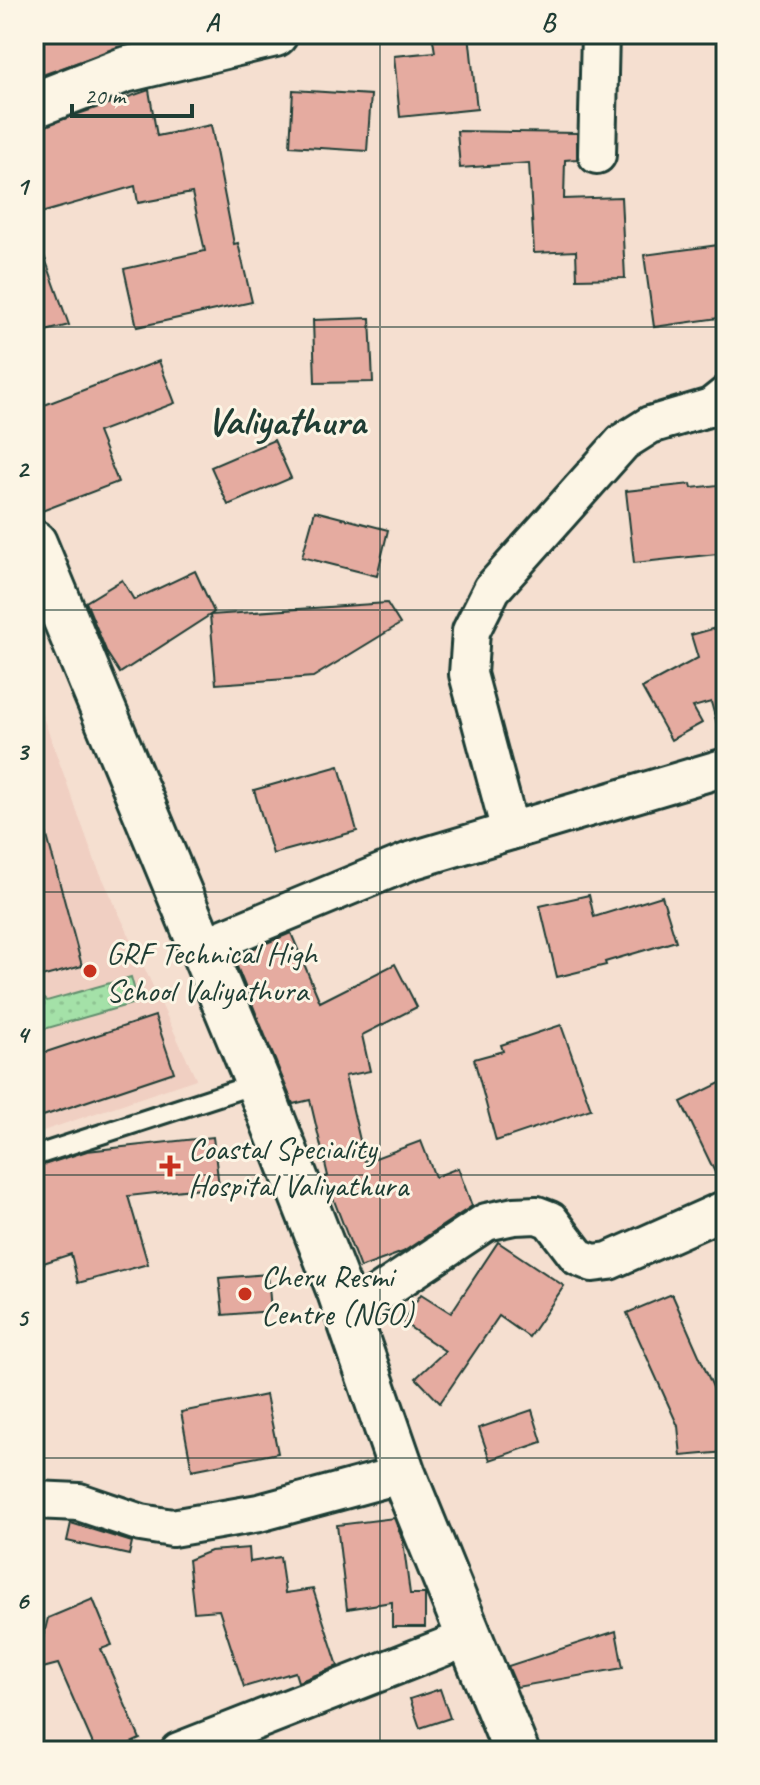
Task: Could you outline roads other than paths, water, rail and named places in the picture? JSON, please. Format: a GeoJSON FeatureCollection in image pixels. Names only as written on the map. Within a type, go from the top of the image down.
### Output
{"type":"FeatureCollection","features":[{"type":"Feature","properties":{"kind":"main road"},"geometry":{"type":"LineString","coordinates":[[34,105],[124,70],[275,34]]}},
{"type":"Feature","properties":{"kind":"main road"},"geometry":{"type":"LineString","coordinates":[[34,543],[258,1083],[348,1314],[403,1474],[516,1751]]}},
{"type":"Feature","properties":{"kind":"street"},"geometry":{"type":"LineString","coordinates":[[597,155],[600,34]]}},
{"type":"Feature","properties":{"kind":"street"},"geometry":{"type":"LineString","coordinates":[[510,831],[468,674],[471,631],[492,589],[623,442],[650,425],[711,407],[726,395]]}},
{"type":"Feature","properties":{"kind":"street"},"geometry":{"type":"LineString","coordinates":[[200,948],[410,861],[726,767]]}},
{"type":"Feature","properties":{"kind":"street"},"geometry":{"type":"LineString","coordinates":[[348,1314],[486,1222],[537,1215],[550,1220],[578,1257],[593,1263],[609,1261],[726,1209]]}},
{"type":"Feature","properties":{"kind":"street"},"geometry":{"type":"LineString","coordinates":[[34,1500],[79,1502],[141,1523],[172,1528],[259,1513],[403,1474]]}},
{"type":"Feature","properties":{"kind":"street"},"geometry":{"type":"LineString","coordinates":[[179,1751],[470,1637]]}},
{"type":"Feature","properties":{"kind":"lane"},"geometry":{"type":"LineString","coordinates":[[34,1156],[258,1083]]}},
{"type":"Feature","properties":{"kind":"place","name":"GRF Technical High School Valiyathura"},"geometry":{"type":"Point","coordinates":[90,971]}},
{"type":"Feature","properties":{"kind":"place","name":"Coastal Speciality Hospital Valiyathura"},"geometry":{"type":"Point","coordinates":[170,1166]}},
{"type":"Feature","properties":{"kind":"place","name":"Cheru Resmi Centre (NGO)"},"geometry":{"type":"Point","coordinates":[245,1294]}},
{"type":"Feature","properties":{"kind":"district","name":"Valiyathura"},"geometry":{"type":"Point","coordinates":[286,421]}}]}
